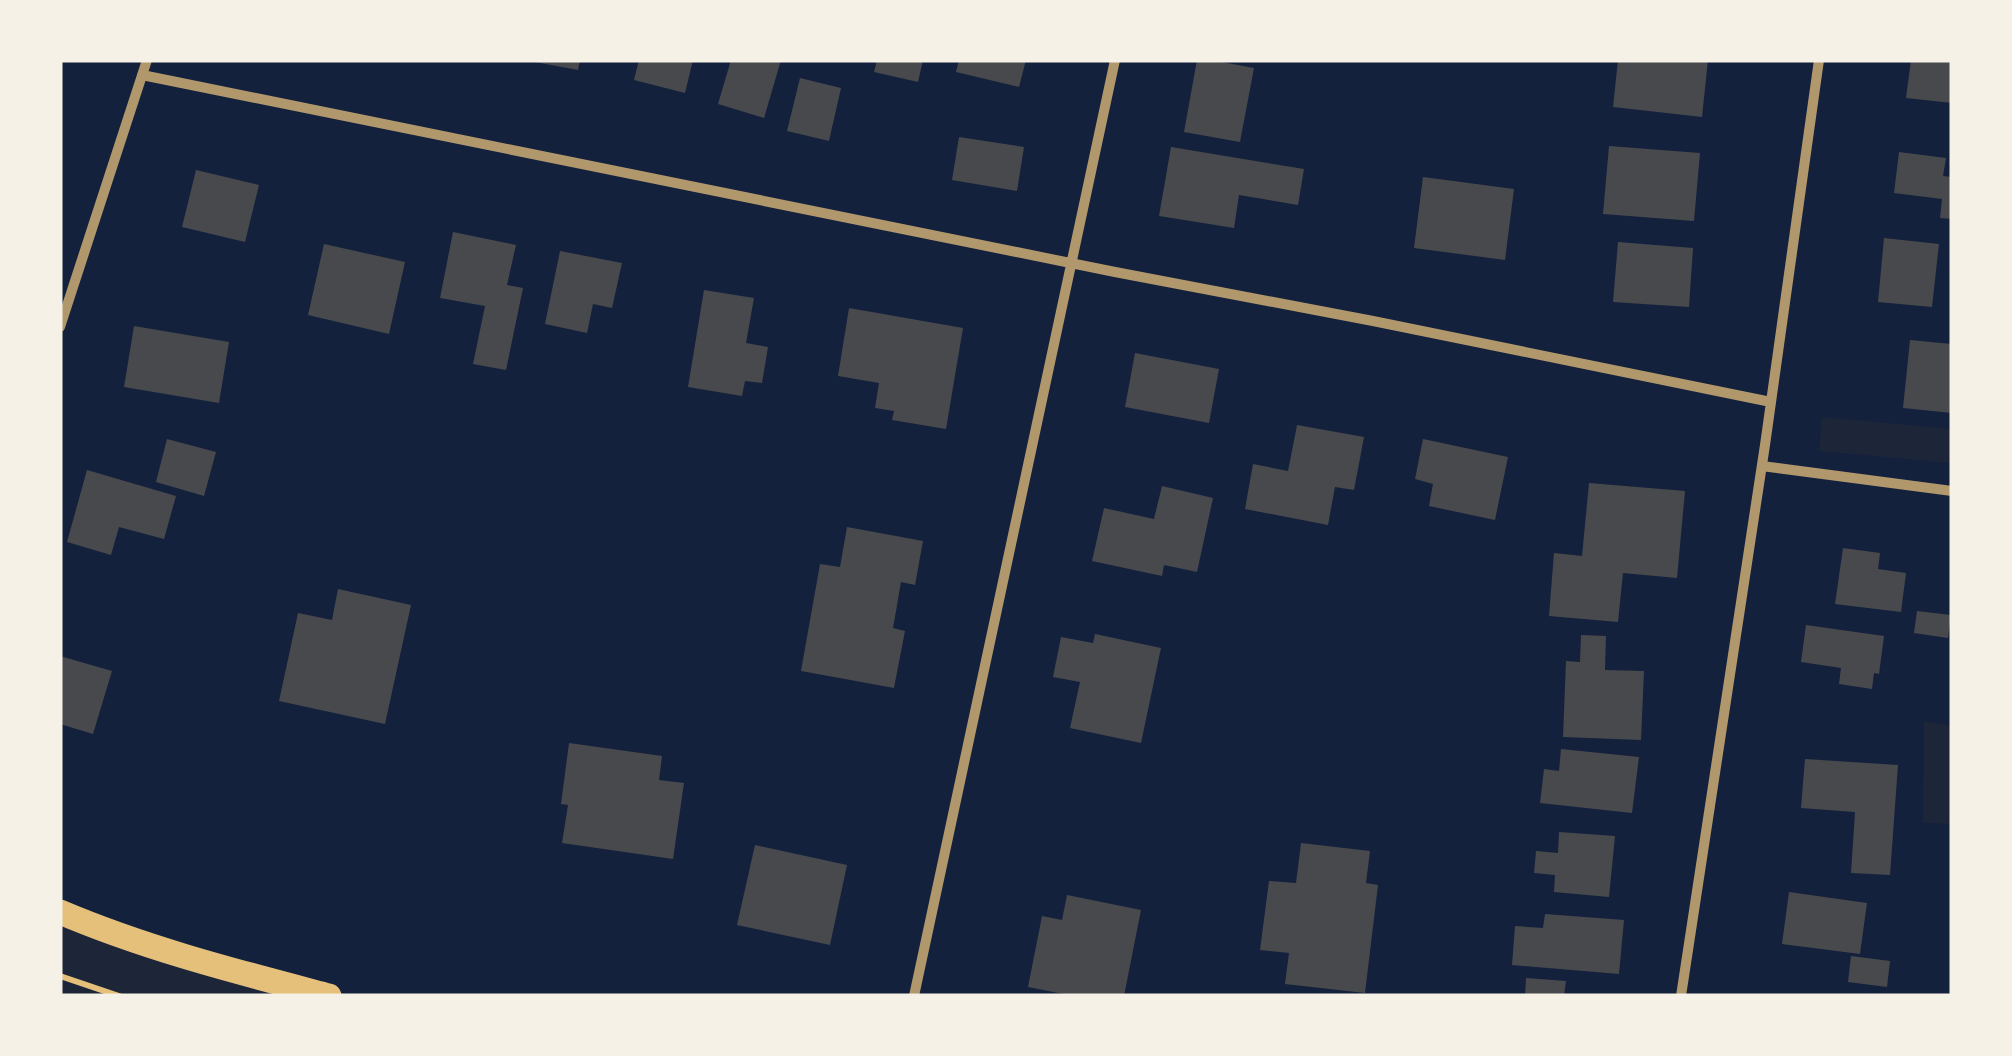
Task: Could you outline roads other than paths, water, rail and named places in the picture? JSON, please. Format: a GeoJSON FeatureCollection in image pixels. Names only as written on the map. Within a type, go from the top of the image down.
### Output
{"type":"FeatureCollection","features":[{"type":"Feature","properties":{"kind":"main road"},"geometry":{"type":"LineString","coordinates":[[60,912],[214,966],[329,996]]}},
{"type":"Feature","properties":{"kind":"street"},"geometry":{"type":"LineString","coordinates":[[60,327],[147,60]]}},
{"type":"Feature","properties":{"kind":"street"},"geometry":{"type":"LineString","coordinates":[[914,996],[1115,60]]}},
{"type":"Feature","properties":{"kind":"street"},"geometry":{"type":"LineString","coordinates":[[1681,996],[1819,60]]}},
{"type":"Feature","properties":{"kind":"street"},"geometry":{"type":"LineString","coordinates":[[142,75],[1771,402]]}},
{"type":"Feature","properties":{"kind":"street"},"geometry":{"type":"LineString","coordinates":[[1762,466],[1952,491]]}}]}
